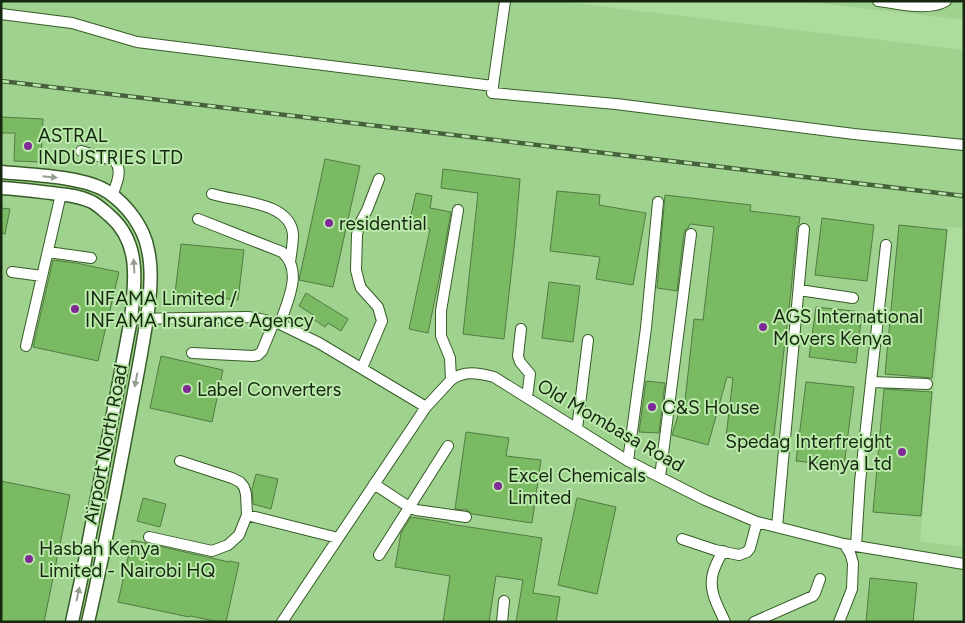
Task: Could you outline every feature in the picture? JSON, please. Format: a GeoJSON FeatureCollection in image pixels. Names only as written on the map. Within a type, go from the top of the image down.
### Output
{"type":"FeatureCollection","features":[{"type":"Feature","properties":{"kind":"main road"},"geometry":{"type":"LineString","coordinates":[[1,172],[82,182],[101,188],[120,202],[132,216],[146,239],[150,271],[147,318]]}},
{"type":"Feature","properties":{"kind":"main road"},"geometry":{"type":"LineString","coordinates":[[1,188],[77,197],[91,201],[114,219],[132,250],[134,279],[131,319]]}},
{"type":"Feature","properties":{"kind":"main road","name":"Airport North Road"},"geometry":{"type":"LineString","coordinates":[[88,622],[100,570],[147,318]]}},
{"type":"Feature","properties":{"kind":"main road","name":"Airport North Road"},"geometry":{"type":"LineString","coordinates":[[72,622],[131,319]]}},
{"type":"Feature","properties":{"kind":"main road"},"geometry":{"type":"LineString","coordinates":[[84,566],[100,570]]}},
{"type":"Feature","properties":{"kind":"lane"},"geometry":{"type":"LineString","coordinates":[[505,1],[492,93],[616,104],[854,134],[964,144]]}},
{"type":"Feature","properties":{"kind":"lane"},"geometry":{"type":"LineString","coordinates":[[878,1],[924,6],[939,5],[946,1]]}},
{"type":"Feature","properties":{"kind":"lane"},"geometry":{"type":"LineString","coordinates":[[1,14],[72,23],[137,42],[493,86]]}},
{"type":"Feature","properties":{"kind":"lane"},"geometry":{"type":"LineString","coordinates":[[81,151],[115,161],[118,165],[120,170],[112,196]]}},
{"type":"Feature","properties":{"kind":"lane"},"geometry":{"type":"LineString","coordinates":[[362,368],[382,321],[378,307],[361,288],[359,282],[356,270],[357,235],[359,225],[379,179]]}},
{"type":"Feature","properties":{"kind":"lane"},"geometry":{"type":"LineString","coordinates":[[26,346],[61,194]]}},
{"type":"Feature","properties":{"kind":"lane"},"geometry":{"type":"LineString","coordinates":[[212,194],[256,203],[280,213],[287,221],[293,234],[290,262]]}},
{"type":"Feature","properties":{"kind":"lane"},"geometry":{"type":"LineString","coordinates":[[628,461],[646,328],[658,202]]}},
{"type":"Feature","properties":{"kind":"lane"},"geometry":{"type":"LineString","coordinates":[[451,380],[450,358],[441,336],[441,311],[458,210]]}},
{"type":"Feature","properties":{"kind":"lane"},"geometry":{"type":"LineString","coordinates":[[192,353],[258,355],[277,323],[292,286],[294,276],[288,257],[282,252],[198,219]]}},
{"type":"Feature","properties":{"kind":"lane"},"geometry":{"type":"LineString","coordinates":[[777,527],[804,229]]}},
{"type":"Feature","properties":{"kind":"lane"},"geometry":{"type":"LineString","coordinates":[[660,477],[691,234]]}},
{"type":"Feature","properties":{"kind":"lane"},"geometry":{"type":"LineString","coordinates":[[856,546],[860,482],[886,245]]}},
{"type":"Feature","properties":{"kind":"lane"},"geometry":{"type":"LineString","coordinates":[[48,252],[91,258]]}},
{"type":"Feature","properties":{"kind":"lane"},"geometry":{"type":"LineString","coordinates":[[12,272],[42,276]]}},
{"type":"Feature","properties":{"kind":"lane"},"geometry":{"type":"LineString","coordinates":[[799,290],[854,298]]}},
{"type":"Feature","properties":{"kind":"lane"},"geometry":{"type":"LineString","coordinates":[[131,319],[262,318],[319,343],[426,407]]}},
{"type":"Feature","properties":{"kind":"lane"},"geometry":{"type":"LineString","coordinates":[[521,329],[518,356],[520,362],[530,374],[527,398]]}},
{"type":"Feature","properties":{"kind":"lane"},"geometry":{"type":"LineString","coordinates":[[577,429],[588,340]]}},
{"type":"Feature","properties":{"kind":"lane","name":"Old Mombasa Road"},"geometry":{"type":"LineString","coordinates":[[282,622],[426,407],[451,380],[466,373],[479,372],[494,377],[628,461],[705,500],[757,522],[844,544],[964,564]]}},
{"type":"Feature","properties":{"kind":"lane"},"geometry":{"type":"LineString","coordinates":[[871,382],[927,384]]}},
{"type":"Feature","properties":{"kind":"lane"},"geometry":{"type":"LineString","coordinates":[[379,555],[448,446]]}},
{"type":"Feature","properties":{"kind":"lane"},"geometry":{"type":"LineString","coordinates":[[150,537],[212,551],[228,545],[239,535],[247,515],[246,494],[240,482],[180,462]]}},
{"type":"Feature","properties":{"kind":"lane"},"geometry":{"type":"LineString","coordinates":[[374,484],[409,507],[421,511],[466,517]]}},
{"type":"Feature","properties":{"kind":"lane"},"geometry":{"type":"LineString","coordinates":[[247,515],[338,538]]}},
{"type":"Feature","properties":{"kind":"lane"},"geometry":{"type":"LineString","coordinates":[[682,539],[739,555],[747,552],[750,548],[757,522]]}},
{"type":"Feature","properties":{"kind":"lane"},"geometry":{"type":"LineString","coordinates":[[839,622],[852,589],[853,563],[850,553],[844,544]]}},
{"type":"Feature","properties":{"kind":"lane"},"geometry":{"type":"LineString","coordinates":[[723,552],[713,573],[712,593],[725,622]]}},
{"type":"Feature","properties":{"kind":"lane"},"geometry":{"type":"LineString","coordinates":[[754,622],[813,596],[820,579]]}},
{"type":"Feature","properties":{"kind":"lane"},"geometry":{"type":"LineString","coordinates":[[502,622],[504,601]]}},
{"type":"Feature","properties":{"kind":"shaded area"},"geometry":{"type":"Polygon","coordinates":[[[1,1],[557,1],[964,50],[964,228],[948,227],[920,542],[964,547],[964,622],[1,622],[1,1]]]}},
{"type":"Feature","properties":{"kind":"shaded area"},"geometry":{"type":"Polygon","coordinates":[[[802,1],[964,1],[964,20],[802,1]]]}},
{"type":"Feature","properties":{"kind":"building","name":"ASTRAL INDUSTRIES LTD"},"geometry":{"type":"Polygon","coordinates":[[[1,117],[43,119],[41,162],[14,161],[15,133],[1,133],[1,117]]]}},
{"type":"Feature","properties":{"kind":"building","name":"residential"},"geometry":{"type":"Polygon","coordinates":[[[325,159],[360,166],[333,287],[299,280],[325,159]]]}},
{"type":"Feature","properties":{"kind":"building"},"geometry":{"type":"Polygon","coordinates":[[[443,169],[520,179],[504,339],[463,334],[478,193],[441,188],[443,169]]]}},
{"type":"Feature","properties":{"kind":"building"},"geometry":{"type":"Polygon","coordinates":[[[557,191],[600,195],[599,205],[646,213],[633,285],[596,279],[600,257],[550,251],[557,191]]]}},
{"type":"Feature","properties":{"kind":"building"},"geometry":{"type":"Polygon","coordinates":[[[416,193],[432,196],[430,208],[451,212],[428,333],[409,329],[430,229],[409,224],[416,193]]]}},
{"type":"Feature","properties":{"kind":"building"},"geometry":{"type":"Polygon","coordinates":[[[665,195],[751,205],[750,211],[800,217],[797,228],[773,443],[726,437],[733,378],[727,377],[708,445],[672,435],[680,409],[684,410],[694,319],[703,320],[714,227],[690,224],[684,233],[677,291],[657,288],[665,195]]]}},
{"type":"Feature","properties":{"kind":"building"},"geometry":{"type":"Polygon","coordinates":[[[1,208],[10,209],[5,234],[1,233],[1,208]]]}},
{"type":"Feature","properties":{"kind":"building"},"geometry":{"type":"Polygon","coordinates":[[[822,218],[874,225],[867,281],[815,275],[822,218]]]}},
{"type":"Feature","properties":{"kind":"building"},"geometry":{"type":"Polygon","coordinates":[[[899,225],[947,230],[932,378],[885,374],[899,225]]]}},
{"type":"Feature","properties":{"kind":"building"},"geometry":{"type":"Polygon","coordinates":[[[181,244],[244,250],[238,300],[175,293],[181,244]]]}},
{"type":"Feature","properties":{"kind":"building","name":"INFAMA Limited / INFAMA Insurance Agency"},"geometry":{"type":"Polygon","coordinates":[[[53,260],[119,272],[98,361],[33,347],[53,260]]]}},
{"type":"Feature","properties":{"kind":"building"},"geometry":{"type":"Polygon","coordinates":[[[549,282],[580,286],[573,342],[542,338],[549,282]]]}},
{"type":"Feature","properties":{"kind":"building"},"geometry":{"type":"Polygon","coordinates":[[[306,293],[348,319],[341,331],[328,323],[325,327],[313,319],[315,316],[299,306],[306,293]]]}},
{"type":"Feature","properties":{"kind":"building"},"geometry":{"type":"Polygon","coordinates":[[[816,307],[862,312],[856,363],[809,357],[816,307]]]}},
{"type":"Feature","properties":{"kind":"building","name":"Label Converters"},"geometry":{"type":"Polygon","coordinates":[[[161,356],[223,370],[212,422],[150,408],[161,356]]]}},
{"type":"Feature","properties":{"kind":"building","name":"C&S House"},"geometry":{"type":"Polygon","coordinates":[[[646,381],[665,383],[659,433],[639,432],[646,381]]]}},
{"type":"Feature","properties":{"kind":"building"},"geometry":{"type":"Polygon","coordinates":[[[806,382],[854,387],[844,466],[796,461],[806,382]]]}},
{"type":"Feature","properties":{"kind":"building","name":"Spedag Interfreight Kenya Ltd"},"geometry":{"type":"Polygon","coordinates":[[[884,389],[932,392],[921,516],[873,512],[884,389]]]}},
{"type":"Feature","properties":{"kind":"building","name":"Excel Chemicals Limited"},"geometry":{"type":"Polygon","coordinates":[[[466,432],[509,438],[506,456],[541,460],[532,523],[472,514],[467,510],[455,509],[466,432]]]}},
{"type":"Feature","properties":{"kind":"building"},"geometry":{"type":"Polygon","coordinates":[[[256,474],[278,479],[271,509],[253,504],[252,489],[256,474]]]}},
{"type":"Feature","properties":{"kind":"building","name":"Hasbah Kenya Limited - Nairobi HQ"},"geometry":{"type":"Polygon","coordinates":[[[1,481],[70,495],[44,622],[1,622],[1,481]]]}},
{"type":"Feature","properties":{"kind":"building"},"geometry":{"type":"Polygon","coordinates":[[[143,498],[166,504],[160,527],[137,521],[143,498]]]}},
{"type":"Feature","properties":{"kind":"building"},"geometry":{"type":"Polygon","coordinates":[[[577,498],[616,507],[597,594],[558,585],[577,498]]]}},
{"type":"Feature","properties":{"kind":"building"},"geometry":{"type":"Polygon","coordinates":[[[411,517],[542,538],[533,593],[560,597],[556,622],[516,622],[523,580],[496,576],[489,622],[443,622],[450,576],[395,567],[401,533],[411,517]]]}},
{"type":"Feature","properties":{"kind":"building"},"geometry":{"type":"Polygon","coordinates":[[[132,540],[239,563],[226,622],[189,617],[118,602],[132,540]]]}},
{"type":"Feature","properties":{"kind":"building"},"geometry":{"type":"Polygon","coordinates":[[[870,578],[917,583],[913,622],[866,622],[870,578]]]}},
{"type":"Feature","properties":{"kind":"railway"},"geometry":{"type":"LineString","coordinates":[[1,81],[964,196]]}},
{"type":"Feature","properties":{"kind":"place","name":"ASTRAL INDUSTRIES LTD"},"geometry":{"type":"Point","coordinates":[28,146]}},
{"type":"Feature","properties":{"kind":"place","name":"residential"},"geometry":{"type":"Point","coordinates":[329,223]}},
{"type":"Feature","properties":{"kind":"place","name":"INFAMA Limited / INFAMA Insurance Agency"},"geometry":{"type":"Point","coordinates":[75,309]}},
{"type":"Feature","properties":{"kind":"place","name":"AGS International Movers Kenya"},"geometry":{"type":"Point","coordinates":[763,327]}},
{"type":"Feature","properties":{"kind":"place","name":"Label Converters"},"geometry":{"type":"Point","coordinates":[187,389]}},
{"type":"Feature","properties":{"kind":"place","name":"C&S House"},"geometry":{"type":"Point","coordinates":[652,407]}},
{"type":"Feature","properties":{"kind":"place","name":"Spedag Interfreight Kenya Ltd"},"geometry":{"type":"Point","coordinates":[902,452]}},
{"type":"Feature","properties":{"kind":"place","name":"Excel Chemicals Limited"},"geometry":{"type":"Point","coordinates":[498,486]}},
{"type":"Feature","properties":{"kind":"place","name":"Hasbah Kenya Limited - Nairobi HQ"},"geometry":{"type":"Point","coordinates":[29,559]}}]}
